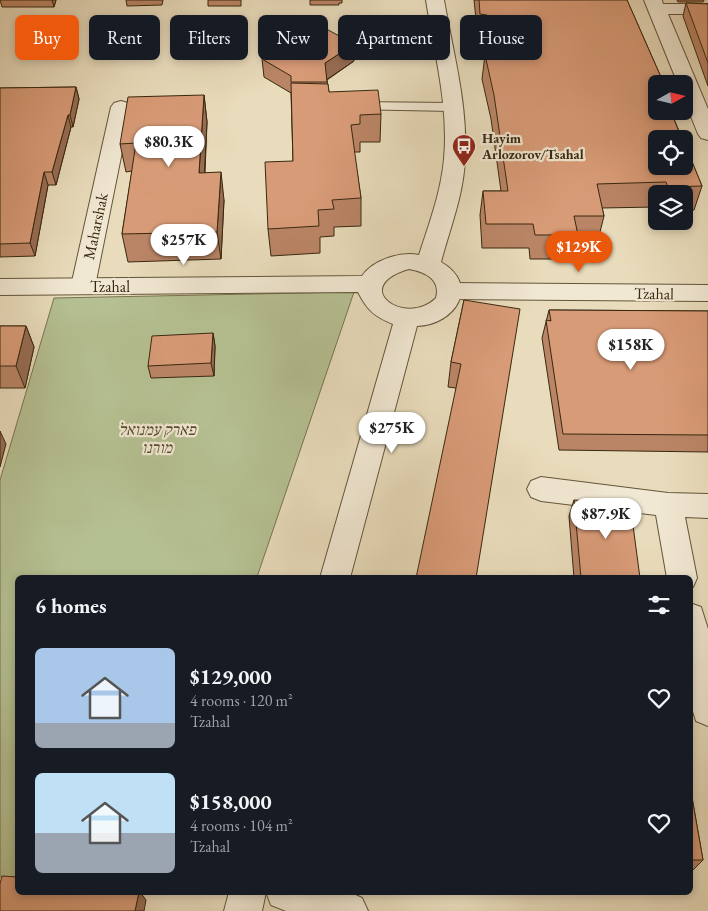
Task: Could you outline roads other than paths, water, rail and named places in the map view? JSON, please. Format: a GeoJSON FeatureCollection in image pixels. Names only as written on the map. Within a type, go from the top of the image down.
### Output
{"type":"FeatureCollection","features":[{"type":"Feature","properties":{"kind":"street"},"geometry":{"type":"LineString","coordinates":[[428,265],[452,179],[454,159],[452,106],[435,0]]}},
{"type":"Feature","properties":{"kind":"street"},"geometry":{"type":"LineString","coordinates":[[707,127],[655,4],[708,9]]}},
{"type":"Feature","properties":{"kind":"street","name":"Maharshak"},"geometry":{"type":"LineString","coordinates":[[82,286],[121,108]]}},
{"type":"Feature","properties":{"kind":"street"},"geometry":{"type":"LineString","coordinates":[[410,261],[428,265],[444,275],[448,283],[450,291],[448,300],[442,308],[433,314],[407,318],[394,316],[382,311],[374,303],[369,294],[369,284],[377,272],[391,264],[410,261]]}},
{"type":"Feature","properties":{"kind":"street","name":"Tzahal"},"geometry":{"type":"LineString","coordinates":[[0,287],[369,284]]}},
{"type":"Feature","properties":{"kind":"street","name":"Tzahal"},"geometry":{"type":"LineString","coordinates":[[450,291],[708,293]]}},
{"type":"Feature","properties":{"kind":"street"},"geometry":{"type":"LineString","coordinates":[[337,575],[407,318]]}},
{"type":"Feature","properties":{"kind":"street"},"geometry":{"type":"LineString","coordinates":[[541,489],[668,505],[708,506]]}},
{"type":"Feature","properties":{"kind":"street"},"geometry":{"type":"LineString","coordinates":[[668,505],[681,575]]}},
{"type":"Feature","properties":{"kind":"street"},"geometry":{"type":"LineString","coordinates":[[693,632],[708,710]]}},
{"type":"Feature","properties":{"kind":"street"},"geometry":{"type":"LineString","coordinates":[[243,911],[247,895]]}},
{"type":"Feature","properties":{"kind":"street"},"geometry":{"type":"LineString","coordinates":[[294,895],[349,911]]}},
{"type":"Feature","properties":{"kind":"lane"},"geometry":{"type":"LineString","coordinates":[[338,106],[452,106]]}},
{"type":"Feature","properties":{"kind":"place","name":"Hayim Arlozorov/Tsahal"},"geometry":{"type":"Point","coordinates":[464,167]}},
{"type":"Feature","properties":{"kind":"park label","name":"פארק עמנואל מורנו"},"geometry":{"type":"Point","coordinates":[157,438]}}]}
